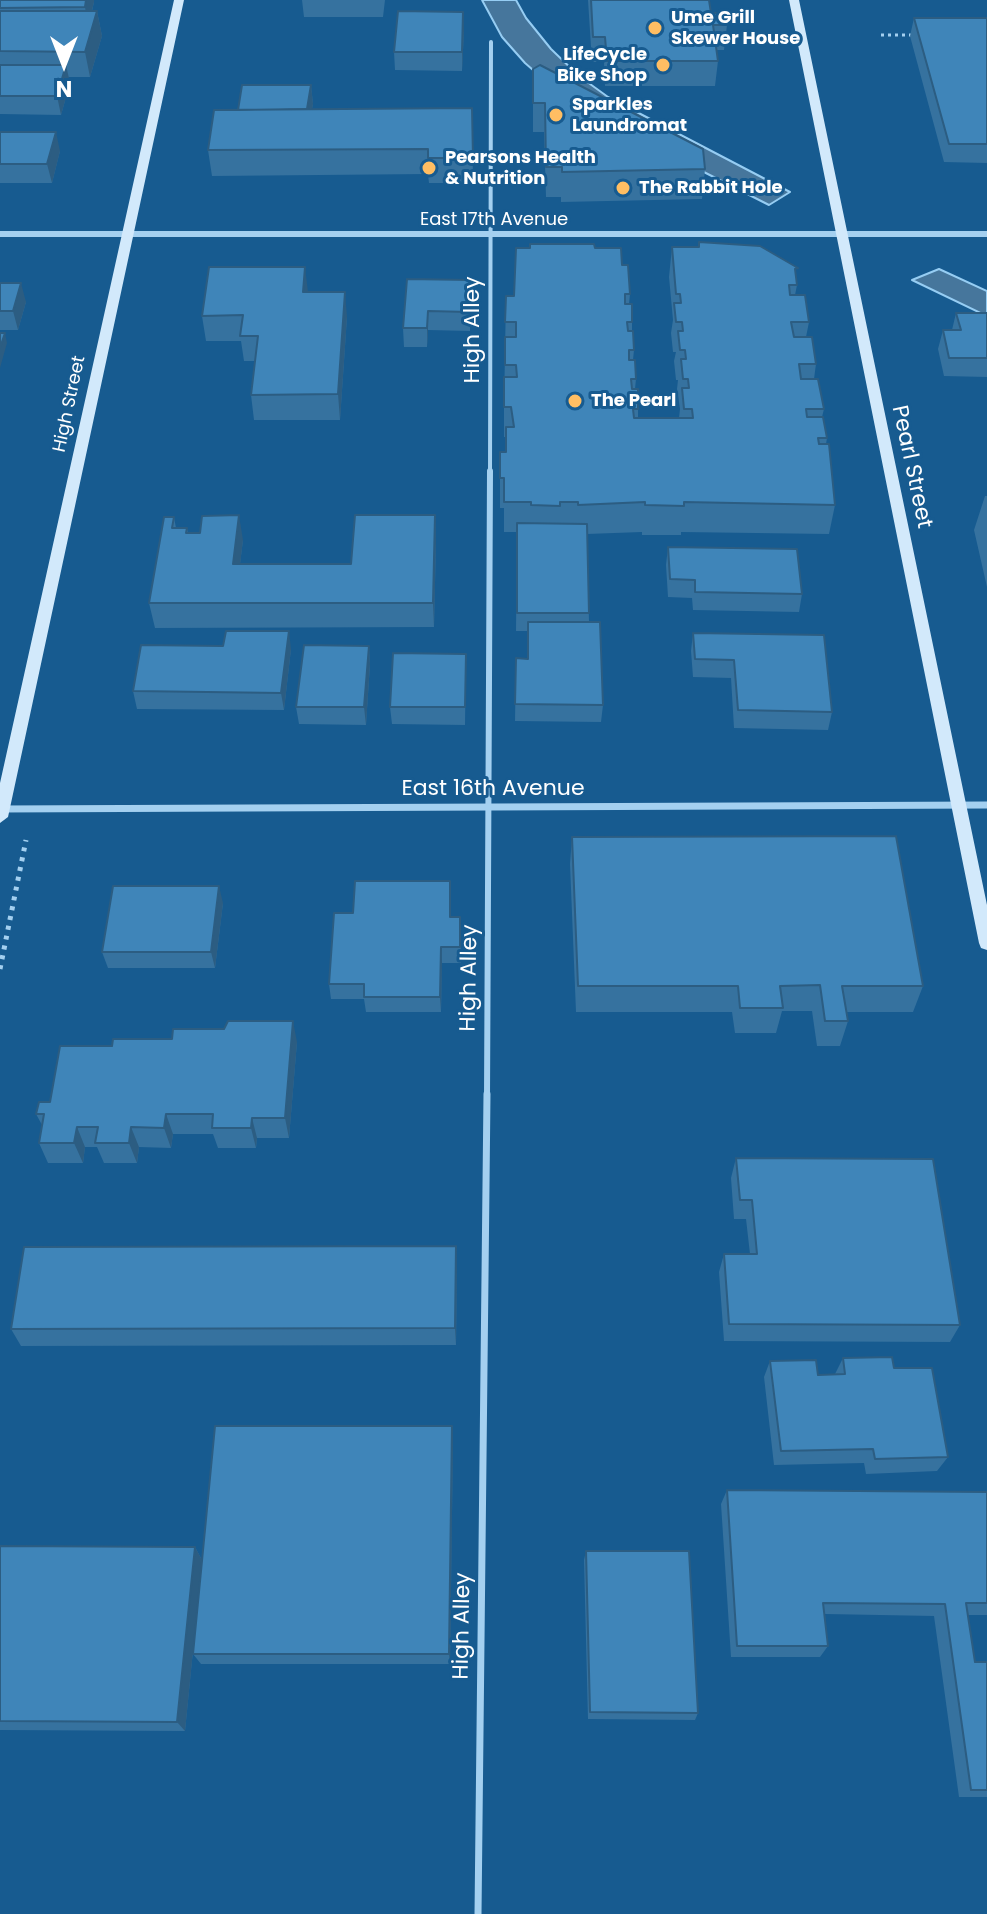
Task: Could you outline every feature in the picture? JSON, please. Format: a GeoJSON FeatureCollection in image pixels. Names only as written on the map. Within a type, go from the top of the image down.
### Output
{"type":"FeatureCollection","features":[{"type":"Feature","properties":{"kind":"main road","name":"High Street"},"geometry":{"type":"LineString","coordinates":[[1,812],[179,0]]}},
{"type":"Feature","properties":{"kind":"main road","name":"Pearl Street"},"geometry":{"type":"LineString","coordinates":[[794,0],[987,943]]}},
{"type":"Feature","properties":{"kind":"street","name":"East 17th Avenue"},"geometry":{"type":"LineString","coordinates":[[0,234],[987,234]]}},
{"type":"Feature","properties":{"kind":"street","name":"East 16th Avenue"},"geometry":{"type":"LineString","coordinates":[[1,812],[987,805]]}},
{"type":"Feature","properties":{"kind":"lane","name":"High Alley"},"geometry":{"type":"LineString","coordinates":[[478,1914],[490,807],[491,42]]}},
{"type":"Feature","properties":{"kind":"path"},"geometry":{"type":"LineString","coordinates":[[881,35],[926,36]]}},
{"type":"Feature","properties":{"kind":"water"},"geometry":{"type":"Polygon","coordinates":[[[482,0],[516,0],[551,49],[579,76],[608,97],[790,192],[769,205],[613,126],[549,84],[525,63],[502,37],[482,0]]]}},
{"type":"Feature","properties":{"kind":"water"},"geometry":{"type":"Polygon","coordinates":[[[939,269],[987,291],[987,316],[912,280],[939,269]]]}},
{"type":"Feature","properties":{"kind":"building"},"geometry":{"type":"Polygon","coordinates":[[[0,0],[86,0],[85,7],[0,8],[0,0]]]}},
{"type":"Feature","properties":{"kind":"building"},"geometry":{"type":"Polygon","coordinates":[[[591,0],[709,0],[711,13],[725,13],[727,25],[713,25],[718,61],[607,61],[605,37],[593,37],[591,0]]]}},
{"type":"Feature","properties":{"kind":"building"},"geometry":{"type":"Polygon","coordinates":[[[0,11],[97,11],[85,52],[0,51],[0,11]]]}},
{"type":"Feature","properties":{"kind":"building"},"geometry":{"type":"Polygon","coordinates":[[[398,11],[463,12],[462,52],[394,52],[398,11]]]}},
{"type":"Feature","properties":{"kind":"building"},"geometry":{"type":"Polygon","coordinates":[[[914,18],[987,18],[987,144],[949,144],[914,18]]]}},
{"type":"Feature","properties":{"kind":"building"},"geometry":{"type":"Polygon","coordinates":[[[0,65],[66,65],[57,96],[0,96],[0,65]]]}},
{"type":"Feature","properties":{"kind":"building"},"geometry":{"type":"Polygon","coordinates":[[[540,65],[703,149],[705,169],[562,172],[562,167],[546,167],[545,103],[533,103],[533,69],[540,65]]]}},
{"type":"Feature","properties":{"kind":"building"},"geometry":{"type":"Polygon","coordinates":[[[242,85],[311,85],[307,109],[238,110],[242,85]]]}},
{"type":"Feature","properties":{"kind":"building"},"geometry":{"type":"Polygon","coordinates":[[[472,108],[473,158],[428,158],[428,149],[208,150],[214,110],[472,108]]]}},
{"type":"Feature","properties":{"kind":"building"},"geometry":{"type":"Polygon","coordinates":[[[0,132],[56,132],[47,164],[0,164],[0,132]]]}},
{"type":"Feature","properties":{"kind":"building","name":"The Pearl"},"geometry":{"type":"Polygon","coordinates":[[[699,242],[760,246],[798,268],[795,269],[797,285],[789,285],[790,295],[805,295],[809,322],[791,322],[794,337],[812,337],[816,364],[799,364],[801,379],[818,379],[824,409],[806,409],[807,417],[823,417],[827,438],[818,438],[819,444],[829,444],[835,505],[684,502],[684,506],[645,505],[645,502],[578,505],[578,502],[560,502],[560,506],[504,502],[500,452],[506,452],[506,427],[514,427],[511,407],[504,407],[504,377],[517,377],[516,365],[505,365],[505,337],[516,337],[516,322],[505,322],[506,296],[514,296],[516,248],[530,248],[530,244],[594,244],[595,248],[621,248],[622,265],[628,265],[630,294],[625,294],[625,304],[632,304],[632,322],[627,322],[628,331],[633,331],[634,350],[629,350],[629,360],[635,360],[636,379],[631,379],[632,389],[638,389],[638,409],[633,409],[634,418],[693,418],[692,409],[684,409],[682,388],[689,388],[688,379],[683,379],[681,359],[686,359],[685,350],[680,350],[678,331],[683,331],[682,322],[676,322],[674,303],[681,303],[680,294],[676,294],[672,247],[699,247],[699,242]]]}},
{"type":"Feature","properties":{"kind":"building"},"geometry":{"type":"Polygon","coordinates":[[[209,267],[305,267],[303,292],[345,292],[338,394],[251,395],[258,336],[240,336],[243,315],[202,316],[209,267]]]}},
{"type":"Feature","properties":{"kind":"building"},"geometry":{"type":"Polygon","coordinates":[[[407,279],[471,280],[469,312],[428,311],[427,328],[403,328],[407,279]]]}},
{"type":"Feature","properties":{"kind":"building"},"geometry":{"type":"Polygon","coordinates":[[[0,283],[21,283],[13,311],[0,311],[0,283]]]}},
{"type":"Feature","properties":{"kind":"building"},"geometry":{"type":"Polygon","coordinates":[[[956,313],[987,313],[987,358],[949,358],[943,330],[961,330],[956,313]]]}},
{"type":"Feature","properties":{"kind":"building"},"geometry":{"type":"Polygon","coordinates":[[[239,515],[233,564],[351,564],[355,515],[435,515],[433,603],[149,603],[164,517],[174,517],[172,528],[187,528],[186,533],[200,533],[202,516],[239,515]]]}},
{"type":"Feature","properties":{"kind":"building"},"geometry":{"type":"Polygon","coordinates":[[[517,523],[587,524],[589,613],[517,613],[517,523]]]}},
{"type":"Feature","properties":{"kind":"building"},"geometry":{"type":"Polygon","coordinates":[[[668,547],[797,549],[802,594],[695,592],[695,580],[670,579],[668,547]]]}},
{"type":"Feature","properties":{"kind":"building"},"geometry":{"type":"Polygon","coordinates":[[[528,622],[600,622],[603,705],[515,704],[516,658],[528,659],[528,622]]]}},
{"type":"Feature","properties":{"kind":"building"},"geometry":{"type":"Polygon","coordinates":[[[226,631],[289,631],[281,693],[133,691],[141,645],[223,646],[226,631]]]}},
{"type":"Feature","properties":{"kind":"building"},"geometry":{"type":"Polygon","coordinates":[[[693,633],[824,635],[832,712],[738,710],[734,660],[695,659],[693,633]]]}},
{"type":"Feature","properties":{"kind":"building"},"geometry":{"type":"Polygon","coordinates":[[[304,645],[369,646],[364,707],[296,707],[304,645]]]}},
{"type":"Feature","properties":{"kind":"building"},"geometry":{"type":"Polygon","coordinates":[[[393,653],[466,654],[465,707],[390,707],[393,653]]]}},
{"type":"Feature","properties":{"kind":"building"},"geometry":{"type":"Polygon","coordinates":[[[896,836],[923,986],[842,986],[848,1021],[825,1021],[820,985],[780,986],[783,1008],[740,1008],[738,986],[578,986],[572,837],[896,836]]]}},
{"type":"Feature","properties":{"kind":"building"},"geometry":{"type":"Polygon","coordinates":[[[355,881],[450,881],[450,917],[460,917],[460,947],[441,947],[440,997],[364,997],[364,984],[329,984],[334,913],[353,913],[355,881]]]}},
{"type":"Feature","properties":{"kind":"building"},"geometry":{"type":"Polygon","coordinates":[[[113,886],[219,886],[211,952],[102,952],[113,886]]]}},
{"type":"Feature","properties":{"kind":"building"},"geometry":{"type":"Polygon","coordinates":[[[228,1021],[293,1021],[285,1118],[252,1118],[251,1128],[212,1128],[213,1114],[166,1114],[164,1128],[131,1127],[129,1143],[95,1143],[98,1127],[77,1127],[74,1143],[39,1143],[44,1114],[36,1114],[39,1102],[50,1102],[60,1046],[112,1046],[113,1039],[172,1039],[173,1029],[224,1029],[228,1021]]]}},
{"type":"Feature","properties":{"kind":"building"},"geometry":{"type":"Polygon","coordinates":[[[736,1158],[933,1159],[960,1325],[729,1324],[724,1254],[757,1254],[752,1200],[740,1200],[736,1158]]]}},
{"type":"Feature","properties":{"kind":"building"},"geometry":{"type":"Polygon","coordinates":[[[456,1246],[455,1328],[11,1329],[24,1247],[456,1246]]]}},
{"type":"Feature","properties":{"kind":"building"},"geometry":{"type":"Polygon","coordinates":[[[892,1357],[894,1368],[932,1368],[948,1457],[875,1459],[873,1449],[781,1451],[770,1361],[816,1360],[818,1375],[845,1374],[843,1358],[892,1357]]]}},
{"type":"Feature","properties":{"kind":"building"},"geometry":{"type":"Polygon","coordinates":[[[215,1426],[452,1426],[449,1654],[193,1654],[215,1426]]]}},
{"type":"Feature","properties":{"kind":"building"},"geometry":{"type":"Polygon","coordinates":[[[727,1490],[987,1492],[987,1603],[966,1603],[975,1662],[987,1662],[987,1790],[971,1790],[945,1604],[823,1603],[828,1646],[737,1646],[727,1490]]]}},
{"type":"Feature","properties":{"kind":"building"},"geometry":{"type":"Polygon","coordinates":[[[0,1546],[195,1547],[177,1722],[0,1721],[0,1546]]]}},
{"type":"Feature","properties":{"kind":"building"},"geometry":{"type":"Polygon","coordinates":[[[586,1551],[689,1551],[698,1713],[590,1712],[586,1551]]]}},
{"type":"Feature","properties":{"kind":"place","name":"Ume Grill Skewer House"},"geometry":{"type":"Point","coordinates":[655,28]}},
{"type":"Feature","properties":{"kind":"place","name":"LifeCycle Bike Shop"},"geometry":{"type":"Point","coordinates":[663,65]}},
{"type":"Feature","properties":{"kind":"place","name":"Sparkles Laundromat"},"geometry":{"type":"Point","coordinates":[556,115]}},
{"type":"Feature","properties":{"kind":"place","name":"Pearsons Health & Nutrition"},"geometry":{"type":"Point","coordinates":[429,168]}},
{"type":"Feature","properties":{"kind":"place","name":"The Rabbit Hole"},"geometry":{"type":"Point","coordinates":[623,188]}},
{"type":"Feature","properties":{"kind":"place","name":"The Pearl"},"geometry":{"type":"Point","coordinates":[575,401]}}]}
